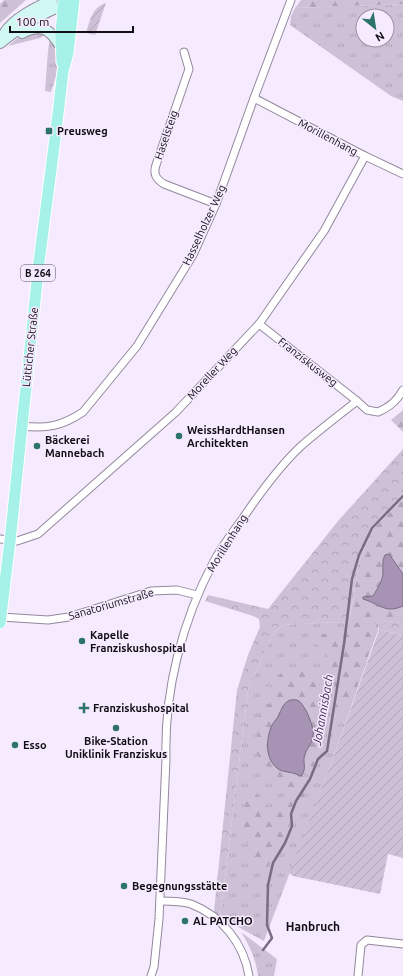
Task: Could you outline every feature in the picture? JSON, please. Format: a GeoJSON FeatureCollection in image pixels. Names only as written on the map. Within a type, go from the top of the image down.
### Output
{"type":"FeatureCollection","features":[{"type":"Feature","properties":{"kind":"main road"},"geometry":{"type":"LineString","coordinates":[[1,42],[6,30],[40,0]]}},
{"type":"Feature","properties":{"kind":"main road"},"geometry":{"type":"LineString","coordinates":[[26,13],[52,0]]}},
{"type":"Feature","properties":{"kind":"main road"},"geometry":{"type":"LineString","coordinates":[[1,42],[26,23],[48,11],[72,2]]}},
{"type":"Feature","properties":{"kind":"main road","name":"Lütticher Straße"},"geometry":{"type":"LineString","coordinates":[[0,620],[5,540],[22,426],[39,262],[56,131],[62,71],[61,47],[72,2]]}},
{"type":"Feature","properties":{"kind":"main road","name":"Lütticher Straße"},"geometry":{"type":"LineString","coordinates":[[62,71],[68,54],[72,2]]}},
{"type":"Feature","properties":{"kind":"main road"},"geometry":{"type":"LineString","coordinates":[[1,42],[13,38],[32,28],[38,28],[49,32],[61,47]]}},
{"type":"Feature","properties":{"kind":"street","name":"Hasselholzer Weg"},"geometry":{"type":"LineString","coordinates":[[22,426],[47,427],[61,425],[83,412],[137,346],[193,255],[216,204],[291,0]]}},
{"type":"Feature","properties":{"kind":"street","name":"Haselsteig"},"geometry":{"type":"LineString","coordinates":[[184,52],[189,69],[154,171],[155,176],[158,181],[164,184],[216,204]]}},
{"type":"Feature","properties":{"kind":"street","name":"Morillenhang"},"geometry":{"type":"LineString","coordinates":[[254,98],[364,156],[403,174]]}},
{"type":"Feature","properties":{"kind":"street","name":"Moreller Weg"},"geometry":{"type":"LineString","coordinates":[[5,540],[17,541],[38,534],[44,529],[176,412],[259,324],[324,231],[364,156]]}},
{"type":"Feature","properties":{"kind":"street","name":"Franziskusweg"},"geometry":{"type":"LineString","coordinates":[[259,324],[357,401]]}},
{"type":"Feature","properties":{"kind":"street"},"geometry":{"type":"LineString","coordinates":[[357,401],[367,410],[378,412],[391,406],[398,399],[403,390]]}},
{"type":"Feature","properties":{"kind":"street","name":"Morillenhang"},"geometry":{"type":"LineString","coordinates":[[151,976],[154,968],[157,948],[166,759],[165,734],[170,692],[177,657],[197,595],[215,559],[262,489],[300,447],[357,401]]}},
{"type":"Feature","properties":{"kind":"street","name":"Sanatoriumstraße"},"geometry":{"type":"LineString","coordinates":[[0,620],[48,620],[69,617],[151,591],[176,590],[197,595]]}},
{"type":"Feature","properties":{"kind":"street"},"geometry":{"type":"LineString","coordinates":[[160,901],[190,904],[203,910],[229,930],[246,961],[249,976]]}},
{"type":"Feature","properties":{"kind":"street"},"geometry":{"type":"LineString","coordinates":[[358,976],[361,945],[367,940],[403,944]]}},
{"type":"Feature","properties":{"kind":"green space"},"geometry":{"type":"Polygon","coordinates":[[[4,0],[26,0],[0,23],[0,4],[4,0]]]}},
{"type":"Feature","properties":{"kind":"green space"},"geometry":{"type":"Polygon","coordinates":[[[301,0],[403,0],[403,4],[295,8],[301,0]]]}},
{"type":"Feature","properties":{"kind":"green space"},"geometry":{"type":"Polygon","coordinates":[[[106,3],[95,35],[86,33],[90,19],[95,11],[101,5],[106,3]]]}},
{"type":"Feature","properties":{"kind":"green space"},"geometry":{"type":"Polygon","coordinates":[[[403,4],[403,101],[391,96],[290,25],[291,16],[295,8],[403,4]]]}},
{"type":"Feature","properties":{"kind":"green space"},"geometry":{"type":"Polygon","coordinates":[[[27,32],[46,34],[40,38],[8,46],[15,40],[27,32]]]}},
{"type":"Feature","properties":{"kind":"green space"},"geometry":{"type":"Polygon","coordinates":[[[50,37],[56,53],[58,70],[51,92],[45,91],[50,37]]]}},
{"type":"Feature","properties":{"kind":"green space"},"geometry":{"type":"Polygon","coordinates":[[[403,410],[403,432],[391,420],[403,410]]]}},
{"type":"Feature","properties":{"kind":"green space"},"geometry":{"type":"Polygon","coordinates":[[[403,449],[403,495],[371,527],[358,555],[347,614],[350,616],[403,623],[403,635],[379,630],[378,624],[339,622],[283,625],[272,635],[248,690],[220,917],[214,911],[237,690],[248,655],[260,627],[259,619],[253,616],[205,601],[208,595],[268,609],[338,521],[403,449]]]}},
{"type":"Feature","properties":{"kind":"green space"},"geometry":{"type":"Polygon","coordinates":[[[403,495],[403,499],[373,529],[359,562],[350,616],[347,614],[358,555],[371,527],[403,495]]]}},
{"type":"Feature","properties":{"kind":"green space"},"geometry":{"type":"Polygon","coordinates":[[[403,499],[403,623],[380,620],[349,711],[340,713],[336,708],[337,692],[328,674],[325,651],[315,643],[315,635],[339,632],[350,617],[359,562],[373,529],[403,499]]]}},
{"type":"Feature","properties":{"kind":"green space"},"geometry":{"type":"Polygon","coordinates":[[[339,622],[379,624],[332,761],[264,941],[220,917],[248,690],[272,635],[277,629],[283,625],[339,622]]]}},
{"type":"Feature","properties":{"kind":"green space"},"geometry":{"type":"Polygon","coordinates":[[[379,630],[403,635],[403,858],[388,854],[380,894],[293,876],[289,873],[332,761],[379,630]]]}},
{"type":"Feature","properties":{"kind":"green space"},"geometry":{"type":"Polygon","coordinates":[[[282,672],[312,672],[326,701],[325,713],[321,718],[324,739],[315,767],[305,764],[313,733],[277,716],[271,744],[292,771],[302,774],[306,782],[304,798],[268,866],[253,859],[251,845],[240,838],[246,790],[259,796],[269,809],[288,805],[290,797],[289,790],[257,755],[259,708],[278,700],[271,684],[282,672]]]}},
{"type":"Feature","properties":{"kind":"green space"},"geometry":{"type":"Polygon","coordinates":[[[241,932],[277,959],[274,976],[258,976],[252,953],[241,932]]]}},
{"type":"Feature","properties":{"kind":"shaded area"},"geometry":{"type":"Polygon","coordinates":[[[389,554],[403,574],[403,606],[392,609],[387,609],[363,599],[363,597],[373,596],[378,588],[383,575],[384,557],[385,555],[389,554]]]}},
{"type":"Feature","properties":{"kind":"shaded area"},"geometry":{"type":"Polygon","coordinates":[[[290,700],[297,700],[302,704],[313,728],[312,742],[304,757],[303,772],[300,776],[294,773],[279,770],[273,764],[268,750],[268,740],[271,726],[278,717],[284,705],[290,700]]]}},
{"type":"Feature","properties":{"kind":"waterway","name":"Johannisbach"},"geometry":{"type":"LineString","coordinates":[[263,950],[272,938],[267,925],[268,885],[273,863],[285,843],[292,826],[291,814],[296,801],[310,779],[318,759],[327,751],[344,644],[352,579],[359,555],[372,528],[403,496]]}},
{"type":"Feature","properties":{"kind":"place","name":"Preusweg"},"geometry":{"type":"Point","coordinates":[49,131]}},
{"type":"Feature","properties":{"kind":"place","name":"WeissHardtHansen Architekten"},"geometry":{"type":"Point","coordinates":[179,436]}},
{"type":"Feature","properties":{"kind":"place","name":"Bäckerei Mannebach"},"geometry":{"type":"Point","coordinates":[37,446]}},
{"type":"Feature","properties":{"kind":"place","name":"Kapelle Franziskushospital"},"geometry":{"type":"Point","coordinates":[82,641]}},
{"type":"Feature","properties":{"kind":"place","name":"Franziskushospital"},"geometry":{"type":"Point","coordinates":[84,708]}},
{"type":"Feature","properties":{"kind":"place","name":"Bike-Station Uniklinik Franziskus"},"geometry":{"type":"Point","coordinates":[116,728]}},
{"type":"Feature","properties":{"kind":"place","name":"Esso"},"geometry":{"type":"Point","coordinates":[15,745]}},
{"type":"Feature","properties":{"kind":"place","name":"Begegnungsstätte"},"geometry":{"type":"Point","coordinates":[124,886]}},
{"type":"Feature","properties":{"kind":"place","name":"AL PATCHO"},"geometry":{"type":"Point","coordinates":[185,921]}},
{"type":"Feature","properties":{"kind":"district","name":"Hanbruch"},"geometry":{"type":"Point","coordinates":[313,927]}}]}
